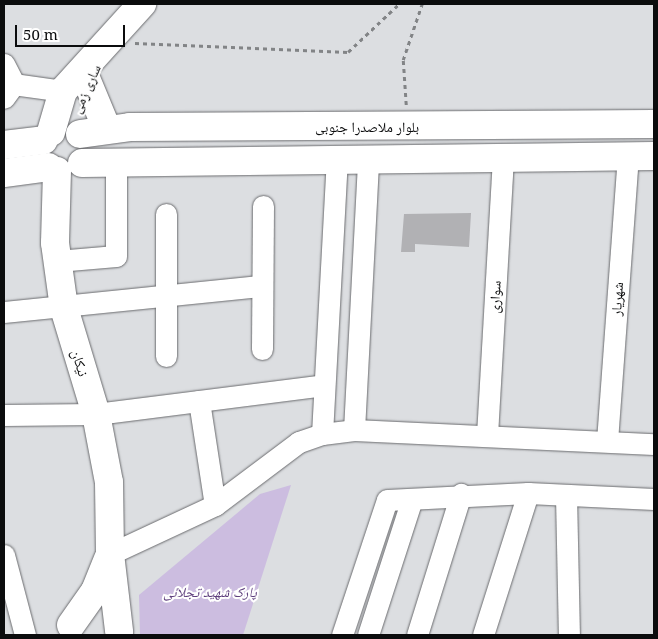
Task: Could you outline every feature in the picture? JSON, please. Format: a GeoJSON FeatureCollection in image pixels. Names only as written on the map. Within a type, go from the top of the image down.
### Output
{"type":"FeatureCollection","features":[{"type":"Feature","properties":{"kind":"main road"},"geometry":{"type":"LineString","coordinates":[[109,42],[142,4]]}},
{"type":"Feature","properties":{"kind":"main road","name":"ساری زمی"},"geometry":{"type":"LineString","coordinates":[[61,133],[109,42]]}},
{"type":"Feature","properties":{"kind":"main road","name":"ساری زمی"},"geometry":{"type":"LineString","coordinates":[[61,133],[63,92],[109,42]]}},
{"type":"Feature","properties":{"kind":"main road"},"geometry":{"type":"LineString","coordinates":[[87,81],[111,129],[104,145],[116,161]]}},
{"type":"Feature","properties":{"kind":"main road","name":"بلوار ملاصدرا جنوبی"},"geometry":{"type":"LineString","coordinates":[[4,144],[61,133],[111,129],[654,124]]}},
{"type":"Feature","properties":{"kind":"main road"},"geometry":{"type":"LineString","coordinates":[[53,169],[42,150],[61,133],[87,148],[82,163]]}},
{"type":"Feature","properties":{"kind":"main road"},"geometry":{"type":"LineString","coordinates":[[4,173],[53,169],[71,171],[82,163],[116,161],[367,172],[503,158],[641,157]]}},
{"type":"Feature","properties":{"kind":"main road","name":"نیکان"},"geometry":{"type":"LineString","coordinates":[[53,169],[57,261],[64,308],[96,414],[110,482],[110,554],[120,633]]}},
{"type":"Feature","properties":{"kind":"main road"},"geometry":{"type":"LineString","coordinates":[[65,632],[95,591],[110,554]]}},
{"type":"Feature","properties":{"kind":"main road"},"geometry":{"type":"LineString","coordinates":[[65,632],[81,620],[102,619],[120,633]]}},
{"type":"Feature","properties":{"kind":"street"},"geometry":{"type":"LineString","coordinates":[[4,64],[9,91],[63,92]]}},
{"type":"Feature","properties":{"kind":"street","name":"شهریار"},"geometry":{"type":"LineString","coordinates":[[607,441],[641,157]]}},
{"type":"Feature","properties":{"kind":"street","name":"سواری"},"geometry":{"type":"LineString","coordinates":[[487,435],[503,158]]}},
{"type":"Feature","properties":{"kind":"street"},"geometry":{"type":"LineString","coordinates":[[57,261],[116,256],[116,161]]}},
{"type":"Feature","properties":{"kind":"street"},"geometry":{"type":"LineString","coordinates":[[322,434],[336,172]]}},
{"type":"Feature","properties":{"kind":"street"},"geometry":{"type":"LineString","coordinates":[[354,430],[367,172]]}},
{"type":"Feature","properties":{"kind":"street"},"geometry":{"type":"LineString","coordinates":[[262,349],[263,206]]}},
{"type":"Feature","properties":{"kind":"street"},"geometry":{"type":"LineString","coordinates":[[166,214],[166,356]]}},
{"type":"Feature","properties":{"kind":"street"},"geometry":{"type":"LineString","coordinates":[[4,312],[64,308],[262,286]]}},
{"type":"Feature","properties":{"kind":"street"},"geometry":{"type":"LineString","coordinates":[[4,415],[96,414],[324,385]]}},
{"type":"Feature","properties":{"kind":"street"},"geometry":{"type":"LineString","coordinates":[[199,401],[215,504]]}},
{"type":"Feature","properties":{"kind":"street"},"geometry":{"type":"LineString","coordinates":[[110,554],[215,504],[298,442],[322,434],[354,430],[654,444]]}},
{"type":"Feature","properties":{"kind":"street"},"geometry":{"type":"LineString","coordinates":[[483,635],[528,493]]}},
{"type":"Feature","properties":{"kind":"street"},"geometry":{"type":"LineString","coordinates":[[342,635],[387,500],[461,494],[528,493],[654,500]]}},
{"type":"Feature","properties":{"kind":"street"},"geometry":{"type":"LineString","coordinates":[[417,635],[461,494]]}},
{"type":"Feature","properties":{"kind":"street"},"geometry":{"type":"LineString","coordinates":[[566,495],[569,635]]}},
{"type":"Feature","properties":{"kind":"street"},"geometry":{"type":"LineString","coordinates":[[368,635],[412,499]]}},
{"type":"Feature","properties":{"kind":"street"},"geometry":{"type":"LineString","coordinates":[[4,555],[25,635]]}},
{"type":"Feature","properties":{"kind":"path"},"geometry":{"type":"LineString","coordinates":[[109,42],[348,52],[399,4]]}},
{"type":"Feature","properties":{"kind":"path"},"geometry":{"type":"LineString","coordinates":[[408,127],[403,60],[422,4]]}},
{"type":"Feature","properties":{"kind":"green space","name":"پارک شهید تجلائی"},"geometry":{"type":"Polygon","coordinates":[[[291,485],[243,635],[140,635],[139,595],[260,494],[291,485]]]}},
{"type":"Feature","properties":{"kind":"building"},"geometry":{"type":"Polygon","coordinates":[[[471,213],[469,247],[415,244],[415,252],[401,252],[404,214],[471,213]]]}}]}
